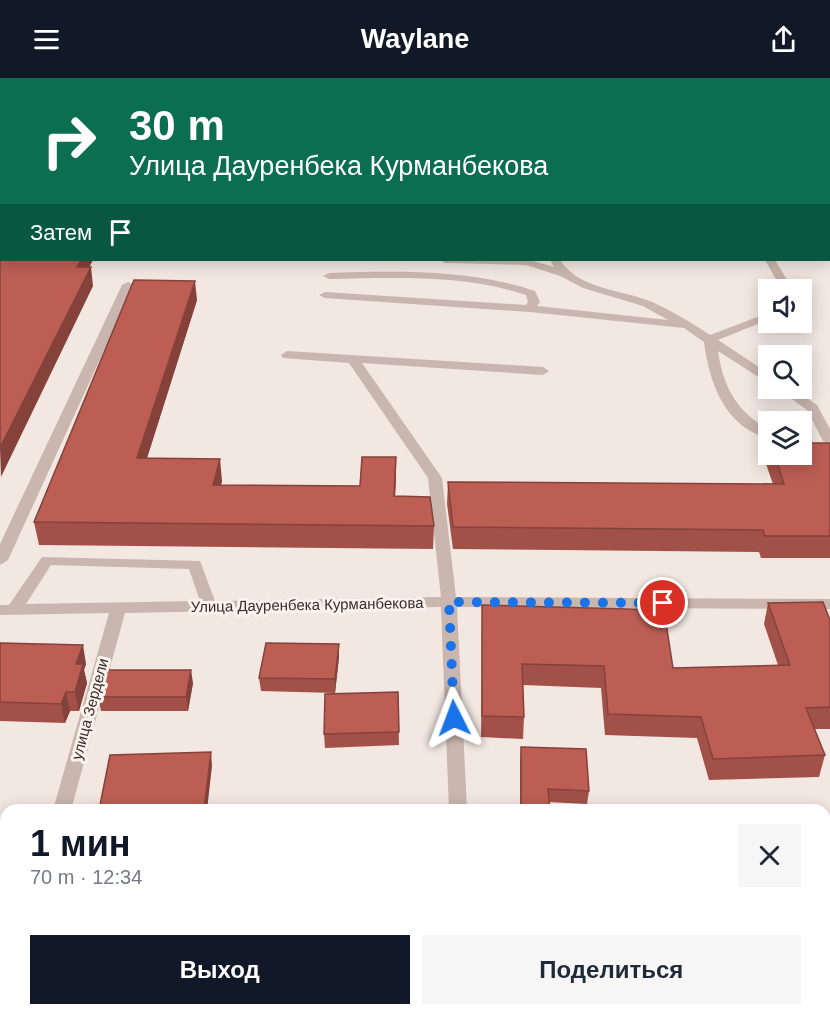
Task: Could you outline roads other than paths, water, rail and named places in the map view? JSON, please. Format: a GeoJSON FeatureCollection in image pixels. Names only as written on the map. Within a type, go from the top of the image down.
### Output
{"type":"FeatureCollection","features":[{"type":"Feature","properties":{"kind":"street"},"geometry":{"type":"LineString","coordinates":[[499,261],[527,262],[564,274],[587,286],[647,304],[710,339],[758,372]]}},
{"type":"Feature","properties":{"kind":"street"},"geometry":{"type":"LineString","coordinates":[[556,261],[564,274]]}},
{"type":"Feature","properties":{"kind":"street"},"geometry":{"type":"LineString","coordinates":[[771,261],[781,279]]}},
{"type":"Feature","properties":{"kind":"street"},"geometry":{"type":"LineString","coordinates":[[329,276],[447,279],[507,285],[531,293],[534,302],[530,309]]}},
{"type":"Feature","properties":{"kind":"street"},"geometry":{"type":"LineString","coordinates":[[0,560],[128,285]]}},
{"type":"Feature","properties":{"kind":"street"},"geometry":{"type":"LineString","coordinates":[[326,295],[530,309],[687,325]]}},
{"type":"Feature","properties":{"kind":"street"},"geometry":{"type":"LineString","coordinates":[[710,339],[758,320]]}},
{"type":"Feature","properties":{"kind":"street"},"geometry":{"type":"LineString","coordinates":[[710,339],[714,373],[730,406],[758,429]]}},
{"type":"Feature","properties":{"kind":"street"},"geometry":{"type":"LineString","coordinates":[[287,355],[543,370]]}},
{"type":"Feature","properties":{"kind":"street"},"geometry":{"type":"LineString","coordinates":[[353,360],[435,478],[449,602],[458,804]]}},
{"type":"Feature","properties":{"kind":"street"},"geometry":{"type":"LineString","coordinates":[[799,399],[812,408],[830,441]]}},
{"type":"Feature","properties":{"kind":"street"},"geometry":{"type":"LineString","coordinates":[[7,610],[47,560],[195,564],[209,606]]}},
{"type":"Feature","properties":{"kind":"street","name":"Улица Дауренбека Курманбекова"},"geometry":{"type":"LineString","coordinates":[[7,610],[449,602],[830,604]]}},
{"type":"Feature","properties":{"kind":"street","name":"улица Зердели"},"geometry":{"type":"LineString","coordinates":[[64,804],[118,608]]}}]}
